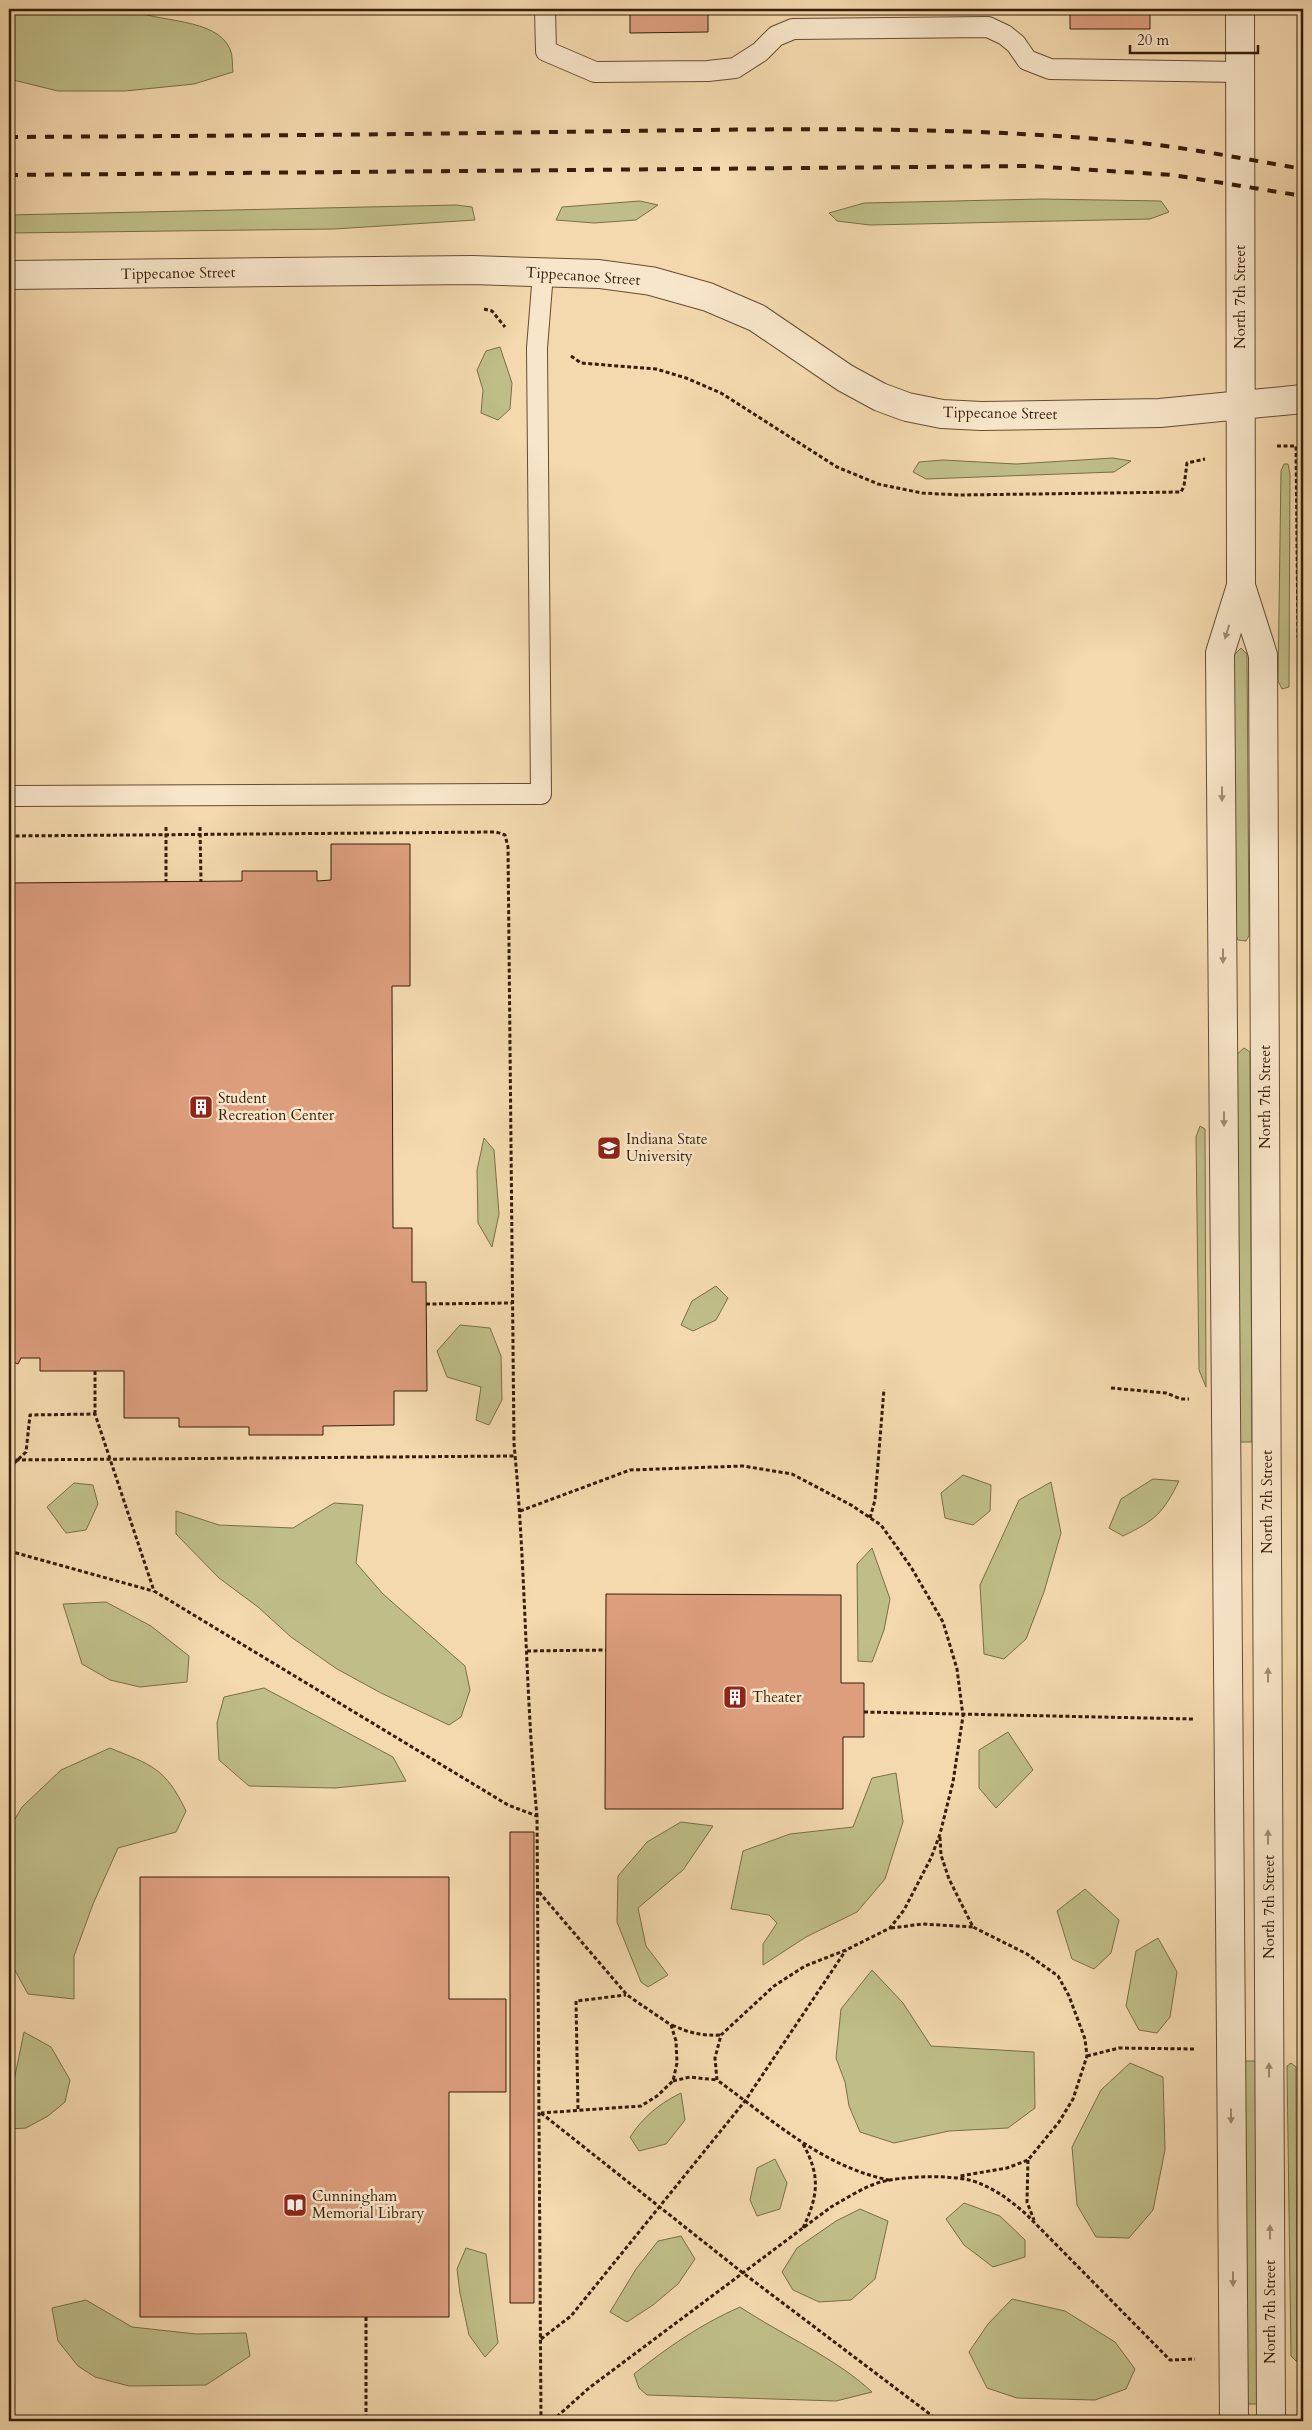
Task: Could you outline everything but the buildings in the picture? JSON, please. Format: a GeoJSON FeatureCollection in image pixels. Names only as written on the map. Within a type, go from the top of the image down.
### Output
{"type":"FeatureCollection","features":[{"type":"Feature","properties":{"kind":"street","name":"North 7th Street"},"geometry":{"type":"LineString","coordinates":[[1234,2421],[1220,653],[1241,586],[1240,9]]}},
{"type":"Feature","properties":{"kind":"street","name":"Tippecanoe Street"},"geometry":{"type":"LineString","coordinates":[[9,275],[472,270],[599,274],[651,281],[708,297],[757,318],[845,378],[880,397],[907,407],[942,414],[981,416],[1160,413],[1303,399]]}},
{"type":"Feature","properties":{"kind":"street","name":"North 7th Street"},"geometry":{"type":"LineString","coordinates":[[1241,586],[1263,656],[1271,2421]]}},
{"type":"Feature","properties":{"kind":"lane"},"geometry":{"type":"LineString","coordinates":[[546,9],[546,51],[595,72],[708,71],[735,68],[760,52],[776,36],[793,29],[988,27],[1011,40],[1027,60],[1050,69],[1240,72]]}},
{"type":"Feature","properties":{"kind":"lane"},"geometry":{"type":"LineString","coordinates":[[9,796],[541,794],[538,348],[543,273]]}},
{"type":"Feature","properties":{"kind":"path"},"geometry":{"type":"LineString","coordinates":[[476,306],[492,312],[503,323],[508,335],[538,348],[563,351],[581,363],[656,369],[686,378],[721,393],[837,466],[878,484],[922,493],[1180,492],[1184,486],[1187,463],[1241,450],[1280,445],[1296,446],[1298,645]]}},
{"type":"Feature","properties":{"kind":"path"},"geometry":{"type":"LineString","coordinates":[[165,795],[166,882]]}},
{"type":"Feature","properties":{"kind":"path"},"geometry":{"type":"LineString","coordinates":[[201,882],[200,834],[202,795]]}},
{"type":"Feature","properties":{"kind":"path"},"geometry":{"type":"LineString","coordinates":[[9,836],[496,832],[505,834],[508,847],[515,1456],[520,1511],[530,1743],[538,1816],[541,2421]]}},
{"type":"Feature","properties":{"kind":"path"},"geometry":{"type":"LineString","coordinates":[[426,1304],[512,1303]]}},
{"type":"Feature","properties":{"kind":"path"},"geometry":{"type":"LineString","coordinates":[[95,1371],[95,1414],[154,1591]]}},
{"type":"Feature","properties":{"kind":"path"},"geometry":{"type":"LineString","coordinates":[[1111,1388],[1166,1393],[1180,1399],[1189,1399],[1189,1409]]}},
{"type":"Feature","properties":{"kind":"path"},"geometry":{"type":"LineString","coordinates":[[870,1518],[875,1500],[884,1389]]}},
{"type":"Feature","properties":{"kind":"path"},"geometry":{"type":"LineString","coordinates":[[9,1468],[26,1452],[30,1415],[95,1414]]}},
{"type":"Feature","properties":{"kind":"path"},"geometry":{"type":"LineString","coordinates":[[9,1460],[515,1456]]}},
{"type":"Feature","properties":{"kind":"path"},"geometry":{"type":"LineString","coordinates":[[520,1511],[630,1470],[744,1466],[792,1474],[850,1505],[881,1526],[911,1567],[943,1622],[957,1669],[962,1716],[953,1782],[940,1834],[931,1858],[904,1910],[890,1928]]}},
{"type":"Feature","properties":{"kind":"path"},"geometry":{"type":"LineString","coordinates":[[9,1551],[154,1591],[508,1805],[538,1816]]}},
{"type":"Feature","properties":{"kind":"path"},"geometry":{"type":"LineString","coordinates":[[526,1651],[606,1650]]}},
{"type":"Feature","properties":{"kind":"path"},"geometry":{"type":"LineString","coordinates":[[864,1712],[962,1716],[1228,1719]]}},
{"type":"Feature","properties":{"kind":"path"},"geometry":{"type":"LineString","coordinates":[[940,1834],[941,1855],[949,1879],[973,1927]]}},
{"type":"Feature","properties":{"kind":"path"},"geometry":{"type":"LineString","coordinates":[[538,1892],[627,1995],[671,2025],[687,2032],[703,2036],[720,2035]]}},
{"type":"Feature","properties":{"kind":"path"},"geometry":{"type":"LineString","coordinates":[[540,2113],[641,2106],[657,2096],[673,2081],[690,2077],[717,2080],[803,2144],[864,2175],[889,2180],[958,2177],[1007,2168],[1028,2160],[1059,2122],[1073,2099],[1087,2056],[1085,2039],[1069,1996],[1058,1976],[1027,1954],[973,1927],[923,1924],[890,1928],[846,1950],[805,1966],[774,1986],[720,2035],[715,2058],[717,2080]]}},
{"type":"Feature","properties":{"kind":"path"},"geometry":{"type":"LineString","coordinates":[[540,2340],[571,2316],[745,2101],[846,1950]]}},
{"type":"Feature","properties":{"kind":"path"},"geometry":{"type":"LineString","coordinates":[[578,2109],[576,2001],[627,1995]]}},
{"type":"Feature","properties":{"kind":"path"},"geometry":{"type":"LineString","coordinates":[[671,2025],[676,2041],[677,2063],[673,2081]]}},
{"type":"Feature","properties":{"kind":"path"},"geometry":{"type":"LineString","coordinates":[[1087,2056],[1119,2048],[1194,2049]]}},
{"type":"Feature","properties":{"kind":"path"},"geometry":{"type":"LineString","coordinates":[[540,2113],[744,2273],[939,2421]]}},
{"type":"Feature","properties":{"kind":"path"},"geometry":{"type":"LineString","coordinates":[[803,2144],[813,2163],[817,2186],[812,2209],[803,2228]]}},
{"type":"Feature","properties":{"kind":"path"},"geometry":{"type":"LineString","coordinates":[[1028,2160],[1027,2202],[1035,2223]]}},
{"type":"Feature","properties":{"kind":"path"},"geometry":{"type":"LineString","coordinates":[[958,2177],[981,2183],[1006,2198],[1035,2223],[1170,2360],[1195,2360]]}},
{"type":"Feature","properties":{"kind":"path"},"geometry":{"type":"LineString","coordinates":[[552,2421],[589,2388],[831,2207],[860,2190],[889,2180]]}},
{"type":"Feature","properties":{"kind":"path"},"geometry":{"type":"LineString","coordinates":[[366,2317],[366,2421]]}},
{"type":"Feature","properties":{"kind":"path"},"geometry":{"type":"LineString","coordinates":[[1142,2421],[1198,2421]]}},
{"type":"Feature","properties":{"kind":"shaded area"},"geometry":{"type":"Polygon","coordinates":[[[9,9],[129,9],[155,17],[185,22],[212,31],[223,39],[231,51],[233,72],[194,84],[125,91],[58,91],[9,79],[9,9]]]}},
{"type":"Feature","properties":{"kind":"shaded area"},"geometry":{"type":"Polygon","coordinates":[[[1042,199],[1161,201],[1169,212],[1150,219],[870,225],[837,221],[829,213],[864,203],[1042,199]]]}},
{"type":"Feature","properties":{"kind":"shaded area"},"geometry":{"type":"Polygon","coordinates":[[[640,201],[658,205],[636,220],[594,223],[556,220],[562,207],[640,201]]]}},
{"type":"Feature","properties":{"kind":"shaded area"},"geometry":{"type":"Polygon","coordinates":[[[456,205],[472,207],[475,220],[334,229],[9,233],[9,215],[456,205]]]}},
{"type":"Feature","properties":{"kind":"shaded area"},"geometry":{"type":"Polygon","coordinates":[[[500,347],[512,383],[510,409],[498,420],[481,413],[483,390],[477,370],[486,351],[500,347]]]}},
{"type":"Feature","properties":{"kind":"shaded area"},"geometry":{"type":"Polygon","coordinates":[[[1113,458],[1131,461],[1114,472],[926,479],[913,472],[919,462],[943,460],[1016,464],[1113,458]]]}},
{"type":"Feature","properties":{"kind":"shaded area"},"geometry":{"type":"Polygon","coordinates":[[[1284,464],[1288,464],[1290,474],[1289,687],[1282,689],[1278,681],[1281,471],[1284,464]]]}},
{"type":"Feature","properties":{"kind":"shaded area"},"geometry":{"type":"Polygon","coordinates":[[[1241,648],[1247,654],[1249,936],[1246,941],[1238,940],[1236,935],[1234,655],[1241,648]]]}},
{"type":"Feature","properties":{"kind":"shaded area"},"geometry":{"type":"Polygon","coordinates":[[[1244,1048],[1250,1052],[1252,1442],[1239,1442],[1236,1055],[1244,1048]]]}},
{"type":"Feature","properties":{"kind":"shaded area"},"geometry":{"type":"Polygon","coordinates":[[[1200,1126],[1205,1129],[1206,1387],[1199,1370],[1196,1137],[1200,1126]]]}},
{"type":"Feature","properties":{"kind":"shaded area"},"geometry":{"type":"Polygon","coordinates":[[[484,1138],[494,1150],[499,1214],[492,1247],[478,1223],[477,1170],[484,1138]]]}},
{"type":"Feature","properties":{"kind":"shaded area"},"geometry":{"type":"Polygon","coordinates":[[[716,1286],[728,1298],[716,1320],[693,1331],[681,1325],[692,1301],[716,1286]]]}},
{"type":"Feature","properties":{"kind":"shaded area"},"geometry":{"type":"Polygon","coordinates":[[[460,1325],[490,1328],[501,1356],[502,1400],[489,1425],[476,1420],[481,1387],[447,1377],[437,1351],[460,1325]]]}},
{"type":"Feature","properties":{"kind":"shaded area"},"geometry":{"type":"Polygon","coordinates":[[[963,1475],[991,1485],[990,1511],[973,1525],[945,1518],[941,1493],[963,1475]]]}},
{"type":"Feature","properties":{"kind":"shaded area"},"geometry":{"type":"Polygon","coordinates":[[[1153,1479],[1179,1481],[1163,1508],[1151,1520],[1123,1536],[1109,1528],[1121,1499],[1153,1479]]]}},
{"type":"Feature","properties":{"kind":"shaded area"},"geometry":{"type":"Polygon","coordinates":[[[1051,1482],[1061,1533],[1044,1592],[1026,1639],[1004,1659],[984,1654],[980,1585],[1019,1500],[1051,1482]]]}},
{"type":"Feature","properties":{"kind":"shaded area"},"geometry":{"type":"Polygon","coordinates":[[[74,1483],[93,1485],[98,1504],[86,1530],[66,1533],[47,1507],[74,1483]]]}},
{"type":"Feature","properties":{"kind":"shaded area"},"geometry":{"type":"Polygon","coordinates":[[[334,1503],[363,1505],[356,1563],[383,1594],[465,1666],[470,1690],[461,1717],[449,1725],[381,1693],[337,1669],[291,1637],[258,1607],[219,1578],[176,1534],[176,1511],[219,1525],[293,1528],[334,1503]]]}},
{"type":"Feature","properties":{"kind":"shaded area"},"geometry":{"type":"Polygon","coordinates":[[[872,1548],[890,1599],[884,1630],[872,1662],[858,1661],[857,1564],[872,1548]]]}},
{"type":"Feature","properties":{"kind":"shaded area"},"geometry":{"type":"Polygon","coordinates":[[[106,1602],[151,1626],[189,1656],[187,1682],[140,1687],[110,1680],[82,1664],[63,1604],[106,1602]]]}},
{"type":"Feature","properties":{"kind":"shaded area"},"geometry":{"type":"Polygon","coordinates":[[[264,1688],[393,1757],[406,1781],[335,1788],[249,1786],[219,1760],[217,1723],[224,1697],[264,1688]]]}},
{"type":"Feature","properties":{"kind":"shaded area"},"geometry":{"type":"Polygon","coordinates":[[[1008,1732],[1033,1770],[996,1808],[979,1788],[979,1750],[1008,1732]]]}},
{"type":"Feature","properties":{"kind":"shaded area"},"geometry":{"type":"Polygon","coordinates":[[[110,1748],[156,1769],[171,1785],[186,1811],[176,1832],[118,1848],[93,1904],[74,1956],[74,1999],[28,1994],[12,1965],[9,1953],[9,1829],[22,1807],[61,1770],[110,1748]]]}},
{"type":"Feature","properties":{"kind":"shaded area"},"geometry":{"type":"Polygon","coordinates":[[[896,1773],[903,1822],[885,1879],[857,1912],[806,1937],[763,1965],[763,1944],[777,1923],[769,1915],[731,1909],[743,1851],[790,1834],[853,1827],[872,1778],[896,1773]]]}},
{"type":"Feature","properties":{"kind":"shaded area"},"geometry":{"type":"Polygon","coordinates":[[[681,1822],[713,1826],[683,1870],[638,1908],[646,1946],[668,1975],[648,1987],[641,1982],[617,1922],[618,1876],[647,1842],[681,1822]]]}},
{"type":"Feature","properties":{"kind":"shaded area"},"geometry":{"type":"Polygon","coordinates":[[[1085,1889],[1119,1920],[1111,1953],[1094,1969],[1072,1959],[1057,1911],[1085,1889]]]}},
{"type":"Feature","properties":{"kind":"shaded area"},"geometry":{"type":"Polygon","coordinates":[[[1158,1938],[1177,1972],[1170,2017],[1157,2033],[1139,2030],[1126,2006],[1136,1951],[1158,1938]]]}},
{"type":"Feature","properties":{"kind":"shaded area"},"geometry":{"type":"Polygon","coordinates":[[[872,1970],[903,2003],[931,2046],[1034,2052],[1035,2108],[1008,2128],[949,2131],[894,2143],[860,2132],[849,2106],[845,2082],[836,2058],[841,2009],[872,1970]]]}},
{"type":"Feature","properties":{"kind":"shaded area"},"geometry":{"type":"Polygon","coordinates":[[[24,2032],[51,2047],[70,2080],[65,2102],[48,2116],[26,2128],[9,2129],[9,2097],[24,2032]]]}},
{"type":"Feature","properties":{"kind":"shaded area"},"geometry":{"type":"Polygon","coordinates":[[[1243,2061],[1257,2061],[1258,2404],[1245,2404],[1243,2061]]]}},
{"type":"Feature","properties":{"kind":"shaded area"},"geometry":{"type":"Polygon","coordinates":[[[1130,2063],[1163,2077],[1165,2150],[1153,2210],[1129,2238],[1096,2237],[1077,2205],[1072,2147],[1101,2090],[1130,2063]]]}},
{"type":"Feature","properties":{"kind":"shaded area"},"geometry":{"type":"Polygon","coordinates":[[[1291,2063],[1296,2067],[1297,2362],[1291,2356],[1287,2066],[1291,2063]]]}},
{"type":"Feature","properties":{"kind":"shaded area"},"geometry":{"type":"Polygon","coordinates":[[[681,2093],[685,2120],[666,2144],[639,2151],[630,2137],[640,2123],[652,2111],[681,2093]]]}},
{"type":"Feature","properties":{"kind":"shaded area"},"geometry":{"type":"Polygon","coordinates":[[[775,2159],[787,2183],[780,2209],[757,2216],[750,2200],[757,2168],[775,2159]]]}},
{"type":"Feature","properties":{"kind":"shaded area"},"geometry":{"type":"Polygon","coordinates":[[[964,2203],[1000,2216],[1025,2240],[1025,2257],[993,2267],[964,2245],[946,2219],[964,2203]]]}},
{"type":"Feature","properties":{"kind":"shaded area"},"geometry":{"type":"Polygon","coordinates":[[[860,2209],[888,2221],[875,2279],[851,2300],[819,2302],[793,2290],[782,2272],[797,2248],[836,2221],[860,2209]]]}},
{"type":"Feature","properties":{"kind":"shaded area"},"geometry":{"type":"Polygon","coordinates":[[[681,2236],[695,2259],[678,2284],[653,2305],[627,2322],[610,2312],[636,2269],[658,2241],[681,2236]]]}},
{"type":"Feature","properties":{"kind":"shaded area"},"geometry":{"type":"Polygon","coordinates":[[[466,2248],[486,2254],[498,2343],[485,2357],[469,2335],[460,2293],[457,2269],[466,2248]]]}},
{"type":"Feature","properties":{"kind":"shaded area"},"geometry":{"type":"Polygon","coordinates":[[[1012,2299],[1065,2311],[1115,2342],[1135,2369],[1126,2389],[1095,2400],[1017,2398],[987,2388],[969,2352],[988,2324],[1012,2299]]]}},
{"type":"Feature","properties":{"kind":"shaded area"},"geometry":{"type":"Polygon","coordinates":[[[86,2300],[132,2327],[196,2334],[246,2333],[250,2356],[206,2385],[129,2386],[95,2377],[78,2366],[58,2341],[52,2308],[86,2300]]]}},
{"type":"Feature","properties":{"kind":"shaded area"},"geometry":{"type":"Polygon","coordinates":[[[740,2307],[842,2368],[872,2392],[836,2401],[647,2395],[639,2388],[634,2374],[685,2337],[740,2307]]]}},
{"type":"Feature","properties":{"kind":"railway"},"geometry":{"type":"LineString","coordinates":[[9,137],[347,135],[760,129],[900,130],[1040,135],[1134,142],[1207,152],[1303,169]]}},
{"type":"Feature","properties":{"kind":"railway"},"geometry":{"type":"LineString","coordinates":[[9,175],[1030,166],[1173,175],[1303,196]]}},
{"type":"Feature","properties":{"kind":"place","name":"Student Recreation Center"},"geometry":{"type":"Point","coordinates":[201,1107]}},
{"type":"Feature","properties":{"kind":"place","name":"Indiana State University"},"geometry":{"type":"Point","coordinates":[609,1148]}},
{"type":"Feature","properties":{"kind":"place","name":"Theater"},"geometry":{"type":"Point","coordinates":[735,1697]}},
{"type":"Feature","properties":{"kind":"place","name":"Cunningham Memorial Library"},"geometry":{"type":"Point","coordinates":[295,2205]}}]}
